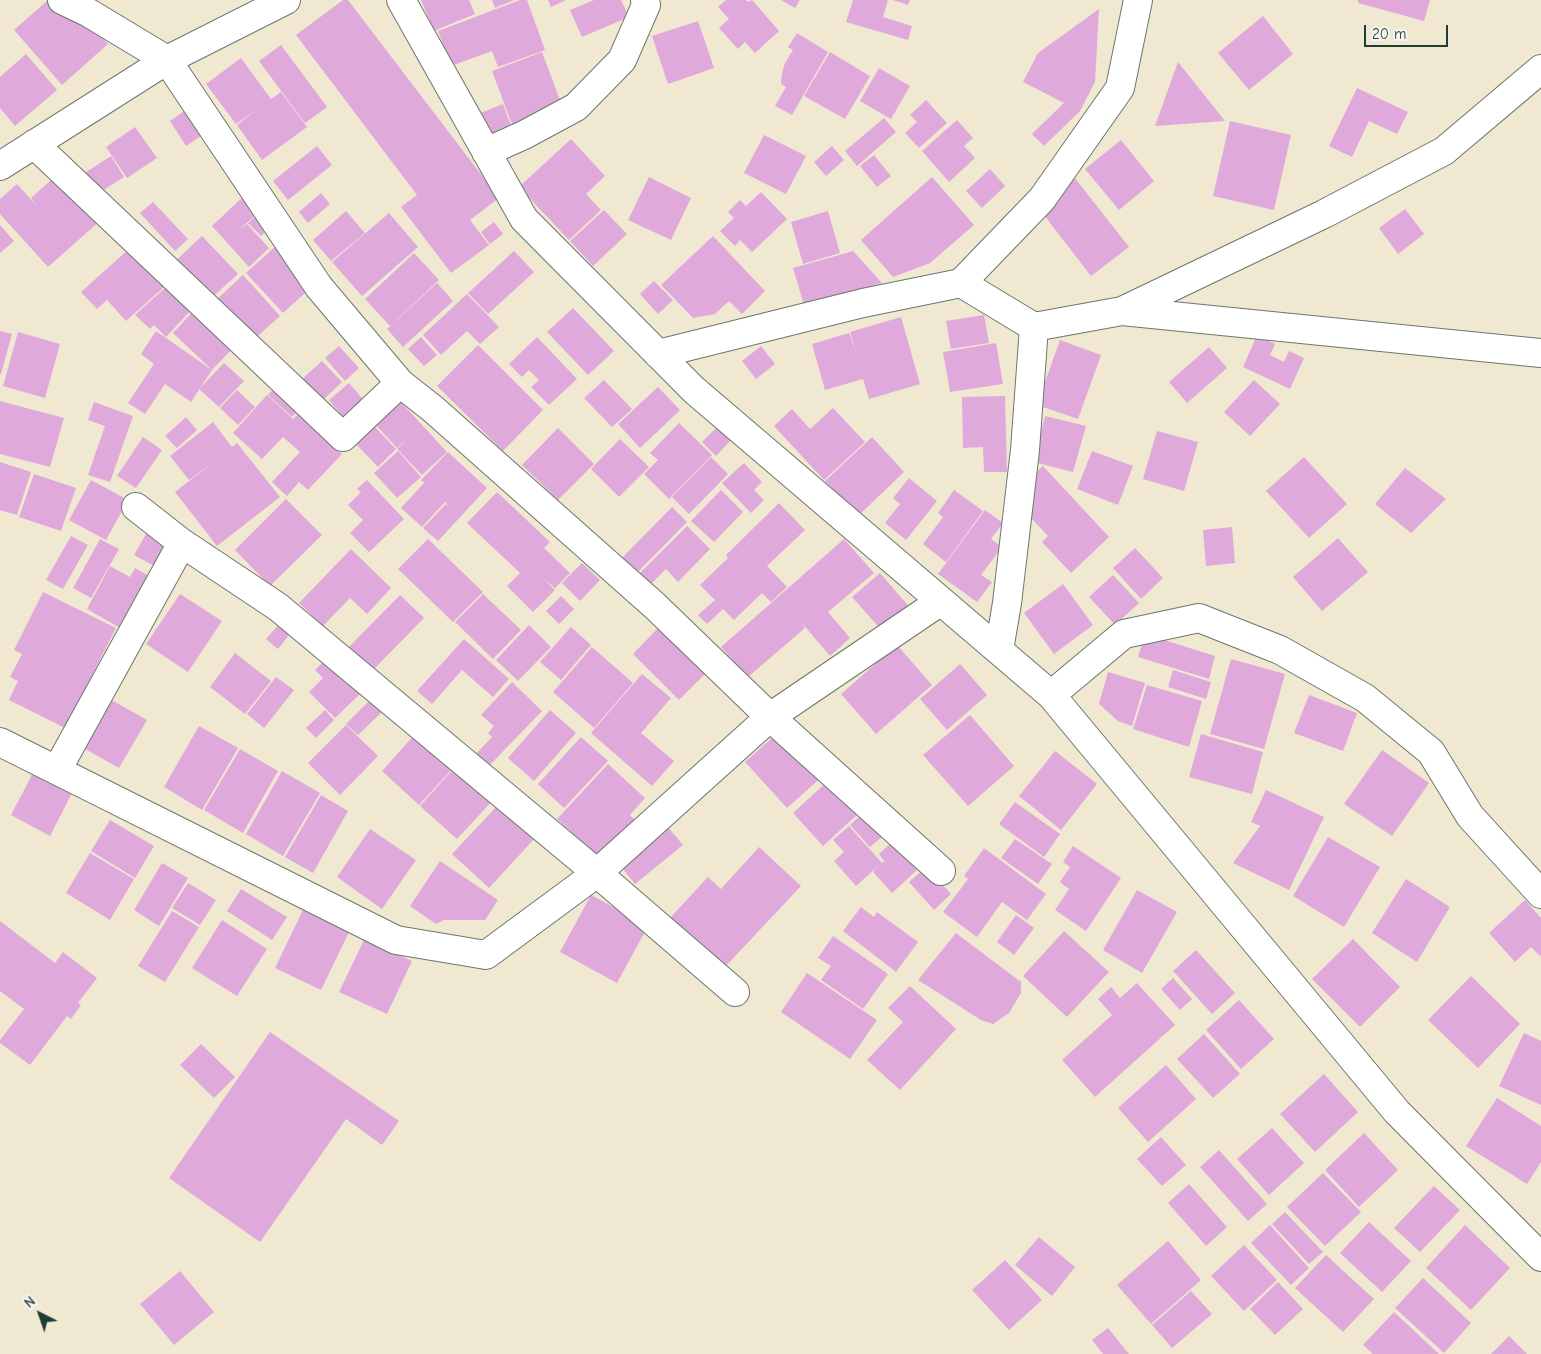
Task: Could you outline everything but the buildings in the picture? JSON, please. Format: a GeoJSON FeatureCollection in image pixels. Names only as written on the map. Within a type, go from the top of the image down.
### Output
{"type":"FeatureCollection","features":[{"type":"Feature","properties":{"kind":"street"},"geometry":{"type":"LineString","coordinates":[[62,0],[89,13],[167,60],[319,287],[400,383],[433,409],[655,606],[770,717],[941,871]]}},
{"type":"Feature","properties":{"kind":"street"},"geometry":{"type":"LineString","coordinates":[[0,166],[167,60],[286,0]]}},
{"type":"Feature","properties":{"kind":"street"},"geometry":{"type":"LineString","coordinates":[[401,0],[524,220],[694,390],[1051,695],[1397,1112],[1541,1257]]}},
{"type":"Feature","properties":{"kind":"street"},"geometry":{"type":"LineString","coordinates":[[486,152],[524,135],[576,106],[622,60],[646,5],[645,0]]}},
{"type":"Feature","properties":{"kind":"street"},"geometry":{"type":"LineString","coordinates":[[658,354],[961,282],[1042,199],[1120,88],[1138,0]]}},
{"type":"Feature","properties":{"kind":"street"},"geometry":{"type":"LineString","coordinates":[[961,282],[1034,327],[1122,311],[1324,214],[1444,151],[1541,69]]}},
{"type":"Feature","properties":{"kind":"street"},"geometry":{"type":"LineString","coordinates":[[34,144],[343,437],[400,383]]}},
{"type":"Feature","properties":{"kind":"street"},"geometry":{"type":"LineString","coordinates":[[1122,311],[1541,354]]}},
{"type":"Feature","properties":{"kind":"street"},"geometry":{"type":"LineString","coordinates":[[999,650],[1007,603],[1025,450],[1034,327]]}},
{"type":"Feature","properties":{"kind":"street"},"geometry":{"type":"LineString","coordinates":[[136,507],[182,543],[278,607],[735,992]]}},
{"type":"Feature","properties":{"kind":"street"},"geometry":{"type":"LineString","coordinates":[[57,770],[182,543]]}},
{"type":"Feature","properties":{"kind":"street"},"geometry":{"type":"LineString","coordinates":[[0,742],[396,940],[486,955],[597,874],[770,717],[941,601]]}},
{"type":"Feature","properties":{"kind":"street"},"geometry":{"type":"LineString","coordinates":[[1051,695],[1124,634],[1199,618],[1280,650],[1365,698],[1432,752],[1470,816],[1541,894]]}}]}
